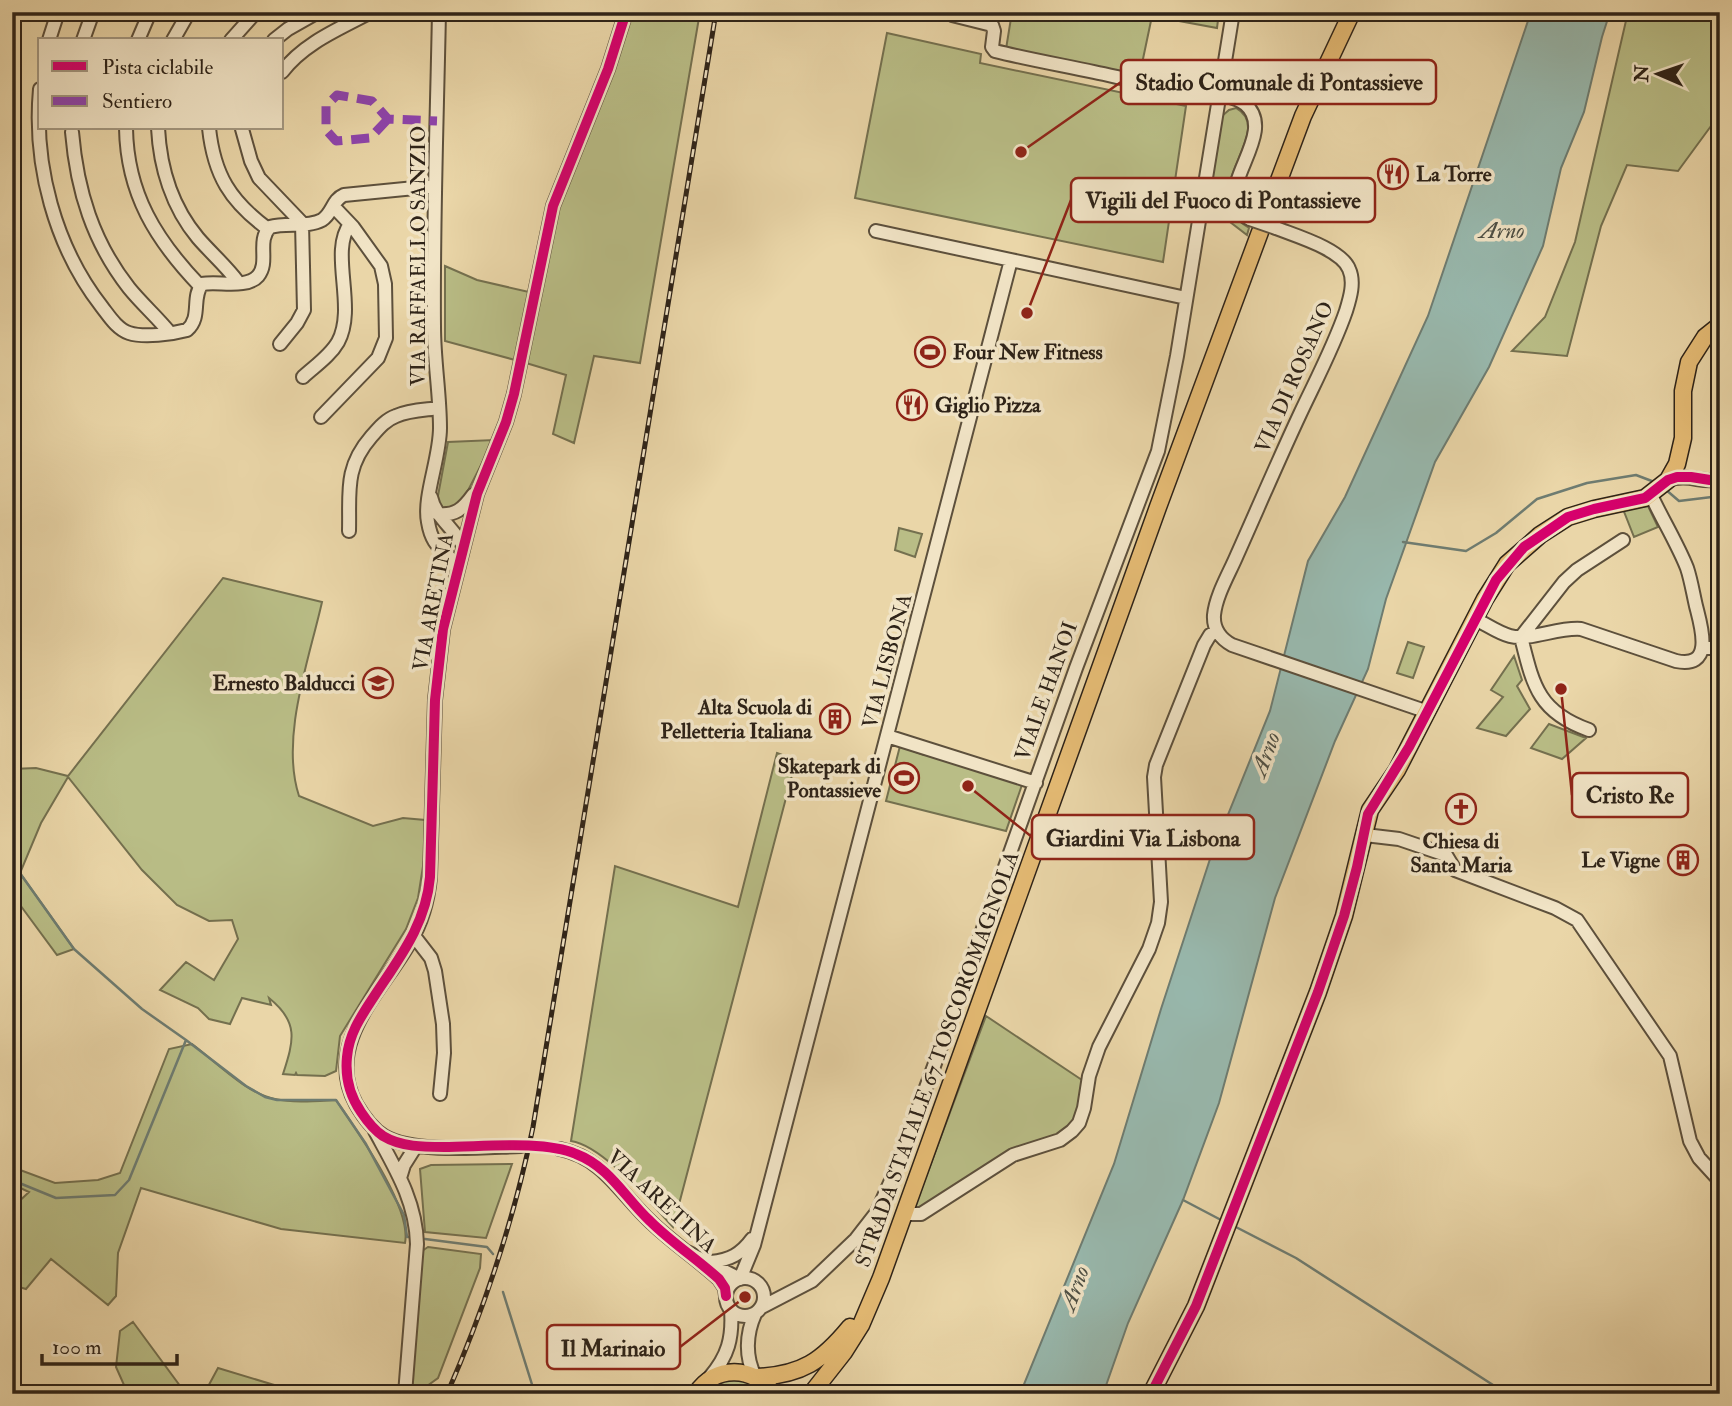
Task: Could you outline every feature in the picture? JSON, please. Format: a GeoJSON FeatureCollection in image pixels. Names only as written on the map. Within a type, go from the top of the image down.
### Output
{"type":"FeatureCollection","features":[{"type":"Feature","properties":{"kind":"main road","name":"STRADA STATALE 67 TOSCOROMAGNOLA"},"geometry":{"type":"LineString","coordinates":[[811,1394],[861,1325],[881,1278],[1158,507],[1303,116],[1352,12]]}},
{"type":"Feature","properties":{"kind":"main road"},"geometry":{"type":"LineString","coordinates":[[1151,1394],[1196,1306],[1318,992],[1344,916],[1370,810],[1397,770],[1475,619],[1507,564],[1524,547],[1556,524],[1582,512],[1637,500],[1660,487],[1680,453],[1684,438],[1685,374],[1695,349],[1720,325]]}},
{"type":"Feature","properties":{"kind":"main road","name":"STRADA STATALE 67 TOSCOROMAGNOLA"},"geometry":{"type":"LineString","coordinates":[[756,1377],[780,1376],[805,1368],[843,1337],[868,1307]]}},
{"type":"Feature","properties":{"kind":"main road"},"geometry":{"type":"LineString","coordinates":[[699,1389],[731,1371],[756,1377],[774,1394]]}},
{"type":"Feature","properties":{"kind":"street"},"geometry":{"type":"LineString","coordinates":[[50,38],[58,12]]}},
{"type":"Feature","properties":{"kind":"street"},"geometry":{"type":"LineString","coordinates":[[84,38],[93,12]]}},
{"type":"Feature","properties":{"kind":"street"},"geometry":{"type":"LineString","coordinates":[[139,38],[149,12]]}},
{"type":"Feature","properties":{"kind":"street"},"geometry":{"type":"LineString","coordinates":[[174,38],[189,12]]}},
{"type":"Feature","properties":{"kind":"street"},"geometry":{"type":"LineString","coordinates":[[233,38],[256,12]]}},
{"type":"Feature","properties":{"kind":"street"},"geometry":{"type":"LineString","coordinates":[[277,38],[318,12]]}},
{"type":"Feature","properties":{"kind":"street"},"geometry":{"type":"LineString","coordinates":[[284,70],[308,47],[371,12]]}},
{"type":"Feature","properties":{"kind":"street","name":"VIA RAFFAELLO SANZIO"},"geometry":{"type":"LineString","coordinates":[[439,12],[433,325],[439,445],[426,510],[432,539],[438,549],[450,556]]}},
{"type":"Feature","properties":{"kind":"street","name":"VIA ARETINA"},"geometry":{"type":"LineString","coordinates":[[405,1394],[417,1234],[412,1206],[400,1178],[350,1090],[347,1065],[349,1042],[358,1020],[414,936],[424,911],[429,886],[437,671],[444,621],[479,486],[504,427],[514,394],[553,206],[608,69],[626,12]]}},
{"type":"Feature","properties":{"kind":"street"},"geometry":{"type":"LineString","coordinates":[[953,12],[952,16],[992,25],[995,31],[992,47],[995,51],[1219,95],[1241,102],[1251,110],[1255,121],[1254,138],[1234,197],[1238,211],[1263,224]]}},
{"type":"Feature","properties":{"kind":"street"},"geometry":{"type":"LineString","coordinates":[[1219,95],[1233,12]]}},
{"type":"Feature","properties":{"kind":"street","name":"VIALE HANOI"},"geometry":{"type":"LineString","coordinates":[[758,1311],[802,1287],[856,1239],[877,1212],[893,1176],[1076,668],[1158,451],[1169,405],[1219,95]]}},
{"type":"Feature","properties":{"kind":"street"},"geometry":{"type":"LineString","coordinates":[[40,130],[44,173],[58,225],[72,258],[92,294],[121,329],[135,334],[187,330],[194,323],[200,286],[207,283],[253,280],[260,274],[263,237],[268,229],[275,225],[322,219],[338,198],[344,195],[435,186]]}},
{"type":"Feature","properties":{"kind":"street"},"geometry":{"type":"LineString","coordinates":[[126,130],[132,175],[149,221],[169,252],[200,286]]}},
{"type":"Feature","properties":{"kind":"street"},"geometry":{"type":"LineString","coordinates":[[158,130],[162,159],[174,198],[194,232],[238,282]]}},
{"type":"Feature","properties":{"kind":"street"},"geometry":{"type":"LineString","coordinates":[[209,130],[215,159],[230,192],[243,210],[268,229]]}},
{"type":"Feature","properties":{"kind":"street"},"geometry":{"type":"LineString","coordinates":[[242,130],[251,162],[259,178],[302,223],[304,308],[298,323],[280,344]]}},
{"type":"Feature","properties":{"kind":"street"},"geometry":{"type":"LineString","coordinates":[[72,132],[80,191],[100,243],[127,285],[164,333]]}},
{"type":"Feature","properties":{"kind":"street"},"geometry":{"type":"LineString","coordinates":[[321,417],[378,358],[385,341],[383,271],[380,263],[333,206]]}},
{"type":"Feature","properties":{"kind":"street"},"geometry":{"type":"LineString","coordinates":[[303,377],[331,352],[342,333],[345,315],[343,238],[350,224]]}},
{"type":"Feature","properties":{"kind":"street","name":"VIA DI ROSANO"},"geometry":{"type":"LineString","coordinates":[[1217,631],[1214,615],[1221,594],[1273,471],[1324,363],[1346,311],[1352,287],[1350,271],[1345,261],[1333,253],[1263,224]]}},
{"type":"Feature","properties":{"kind":"street"},"geometry":{"type":"LineString","coordinates":[[876,231],[1186,298]]}},
{"type":"Feature","properties":{"kind":"street","name":"VIA LISBONA"},"geometry":{"type":"LineString","coordinates":[[740,1279],[755,1239],[1011,260]]}},
{"type":"Feature","properties":{"kind":"street"},"geometry":{"type":"LineString","coordinates":[[349,531],[350,478],[359,451],[382,425],[392,418],[439,408]]}},
{"type":"Feature","properties":{"kind":"street"},"geometry":{"type":"LineString","coordinates":[[1680,453],[1685,466],[1709,479]]}},
{"type":"Feature","properties":{"kind":"street"},"geometry":{"type":"LineString","coordinates":[[1475,619],[1510,636],[1581,629],[1685,662],[1695,659],[1702,648],[1703,635],[1688,571],[1660,487],[1685,477],[1709,479]]}},
{"type":"Feature","properties":{"kind":"street"},"geometry":{"type":"LineString","coordinates":[[438,514],[459,511],[479,486]]}},
{"type":"Feature","properties":{"kind":"street"},"geometry":{"type":"LineString","coordinates":[[430,493],[438,514],[457,534],[463,546],[457,555],[450,556],[457,570]]}},
{"type":"Feature","properties":{"kind":"street"},"geometry":{"type":"LineString","coordinates":[[1521,637],[1564,582],[1577,570],[1623,540]]}},
{"type":"Feature","properties":{"kind":"street"},"geometry":{"type":"LineString","coordinates":[[905,1214],[921,1214],[1013,1155],[1060,1140],[1079,1123],[1089,1076],[1099,1046],[1149,949],[1158,923],[1161,902],[1154,777],[1156,765],[1210,635],[1217,631],[1227,642],[1253,653],[1428,712]]}},
{"type":"Feature","properties":{"kind":"street"},"geometry":{"type":"LineString","coordinates":[[1521,637],[1529,671],[1544,702],[1561,718],[1589,730]]}},
{"type":"Feature","properties":{"kind":"street"},"geometry":{"type":"LineString","coordinates":[[1702,648],[1720,648]]}},
{"type":"Feature","properties":{"kind":"street"},"geometry":{"type":"LineString","coordinates":[[887,736],[1036,783]]}},
{"type":"Feature","properties":{"kind":"street"},"geometry":{"type":"LineString","coordinates":[[1365,835],[1399,839],[1446,855],[1455,870],[1555,908],[1577,920],[1670,1056],[1690,1141],[1699,1158],[1720,1181]]}},
{"type":"Feature","properties":{"kind":"street"},"geometry":{"type":"LineString","coordinates":[[414,936],[430,958],[435,971],[443,1024],[444,1053],[440,1094]]}},
{"type":"Feature","properties":{"kind":"street","name":"VIA ARETINA"},"geometry":{"type":"LineString","coordinates":[[373,1128],[398,1143],[416,1146],[520,1146]]}},
{"type":"Feature","properties":{"kind":"street"},"geometry":{"type":"LineString","coordinates":[[392,1162],[398,1143]]}},
{"type":"Feature","properties":{"kind":"street"},"geometry":{"type":"LineString","coordinates":[[400,1178],[406,1161],[416,1146]]}},
{"type":"Feature","properties":{"kind":"street","name":"VIA ARETINA"},"geometry":{"type":"LineString","coordinates":[[560,1149],[580,1155],[606,1172],[648,1220],[719,1279],[725,1288],[726,1296]]}},
{"type":"Feature","properties":{"kind":"street"},"geometry":{"type":"LineString","coordinates":[[711,1262],[737,1255],[755,1239]]}},
{"type":"Feature","properties":{"kind":"street","name":"VIA LISBONA"},"geometry":{"type":"LineString","coordinates":[[755,1239],[753,1267],[760,1286]]}},
{"type":"Feature","properties":{"kind":"street","name":"VIA ARETINA"},"geometry":{"type":"LineString","coordinates":[[687,1252],[740,1279]]}},
{"type":"Feature","properties":{"kind":"street","name":"VIALE HANOI"},"geometry":{"type":"LineString","coordinates":[[740,1279],[746,1278],[760,1286],[792,1285],[825,1268]]}},
{"type":"Feature","properties":{"kind":"street"},"geometry":{"type":"LineString","coordinates":[[699,1389],[721,1365],[730,1346],[731,1310],[726,1296],[730,1286],[740,1279]]}},
{"type":"Feature","properties":{"kind":"street"},"geometry":{"type":"LineString","coordinates":[[756,1377],[750,1367],[748,1336],[764,1301],[760,1286]]}},
{"type":"Feature","properties":{"kind":"street"},"geometry":{"type":"LineString","coordinates":[[731,1310],[742,1317],[758,1311]]}},
{"type":"Feature","properties":{"kind":"green space"},"geometry":{"type":"Polygon","coordinates":[[[631,12],[700,12],[640,363],[594,356],[574,443],[553,434],[566,375],[526,363],[558,208],[631,12]]]}},
{"type":"Feature","properties":{"kind":"green space"},"geometry":{"type":"Polygon","coordinates":[[[1012,12],[1219,12],[1217,28],[1152,16],[1139,78],[1006,49],[1012,12]]]}},
{"type":"Feature","properties":{"kind":"green space"},"geometry":{"type":"Polygon","coordinates":[[[1628,12],[1720,12],[1720,149],[1711,126],[1678,171],[1627,165],[1601,226],[1567,356],[1512,351],[1545,317],[1575,242],[1628,12]]]}},
{"type":"Feature","properties":{"kind":"green space"},"geometry":{"type":"Polygon","coordinates":[[[887,33],[981,54],[980,63],[1186,106],[1163,262],[855,198],[887,33]]]}},
{"type":"Feature","properties":{"kind":"green space"},"geometry":{"type":"Polygon","coordinates":[[[1236,108],[1246,118],[1248,130],[1232,174],[1228,204],[1237,219],[1249,228],[1247,235],[1208,205],[1222,116],[1236,108]]]}},
{"type":"Feature","properties":{"kind":"green space"},"geometry":{"type":"Polygon","coordinates":[[[445,266],[477,280],[529,292],[515,360],[445,341],[445,266]]]}},
{"type":"Feature","properties":{"kind":"green space"},"geometry":{"type":"Polygon","coordinates":[[[494,440],[460,506],[444,510],[438,506],[448,442],[494,440]]]}},
{"type":"Feature","properties":{"kind":"green space"},"geometry":{"type":"Polygon","coordinates":[[[1648,506],[1658,527],[1634,537],[1623,509],[1648,506]]]}},
{"type":"Feature","properties":{"kind":"green space"},"geometry":{"type":"Polygon","coordinates":[[[899,528],[922,534],[915,557],[895,550],[899,528]]]}},
{"type":"Feature","properties":{"kind":"green space"},"geometry":{"type":"Polygon","coordinates":[[[223,578],[322,602],[294,724],[294,773],[299,796],[373,826],[403,818],[425,820],[424,860],[418,898],[406,929],[340,1036],[336,1071],[325,1076],[283,1074],[290,1051],[290,1024],[279,1007],[269,998],[271,1005],[242,998],[230,1024],[209,1019],[198,1008],[160,990],[186,962],[214,980],[238,939],[232,920],[209,921],[177,905],[142,870],[68,777],[41,823],[20,873],[74,949],[57,955],[12,894],[12,769],[36,768],[68,776],[223,578]]]}},
{"type":"Feature","properties":{"kind":"green space"},"geometry":{"type":"Polygon","coordinates":[[[1408,642],[1424,647],[1413,678],[1397,673],[1408,642]]]}},
{"type":"Feature","properties":{"kind":"green space"},"geometry":{"type":"Polygon","coordinates":[[[1514,656],[1522,680],[1517,686],[1530,709],[1506,736],[1477,728],[1503,697],[1491,690],[1514,656]]]}},
{"type":"Feature","properties":{"kind":"green space"},"geometry":{"type":"Polygon","coordinates":[[[1549,724],[1586,738],[1562,759],[1531,748],[1549,724]]]}},
{"type":"Feature","properties":{"kind":"green space"},"geometry":{"type":"Polygon","coordinates":[[[901,742],[909,745],[910,750],[924,755],[931,752],[1023,782],[1006,831],[886,801],[901,742]]]}},
{"type":"Feature","properties":{"kind":"green space"},"geometry":{"type":"Polygon","coordinates":[[[777,753],[796,760],[673,1227],[612,1164],[584,1145],[571,1141],[615,866],[738,907],[777,753]]]}},
{"type":"Feature","properties":{"kind":"green space"},"geometry":{"type":"Polygon","coordinates":[[[986,1016],[1082,1080],[1084,1092],[1073,1124],[1058,1136],[921,1210],[914,1209],[986,1016]]]}},
{"type":"Feature","properties":{"kind":"green space"},"geometry":{"type":"Polygon","coordinates":[[[192,1044],[242,1084],[264,1096],[290,1101],[336,1100],[369,1149],[392,1190],[405,1228],[405,1243],[281,1229],[141,1188],[118,1253],[116,1296],[108,1305],[51,1259],[26,1289],[12,1285],[12,1208],[29,1192],[12,1184],[12,1167],[55,1183],[98,1180],[120,1173],[169,1049],[192,1044]]]}},
{"type":"Feature","properties":{"kind":"green space"},"geometry":{"type":"Polygon","coordinates":[[[512,1164],[486,1238],[425,1232],[420,1169],[431,1165],[512,1164]]]}},
{"type":"Feature","properties":{"kind":"green space"},"geometry":{"type":"Polygon","coordinates":[[[428,1247],[481,1254],[480,1268],[438,1378],[420,1391],[410,1383],[422,1251],[428,1247]]]}},
{"type":"Feature","properties":{"kind":"green space"},"geometry":{"type":"Polygon","coordinates":[[[133,1322],[186,1394],[128,1394],[116,1367],[120,1331],[133,1322]]]}},
{"type":"Feature","properties":{"kind":"green space"},"geometry":{"type":"Polygon","coordinates":[[[218,1368],[304,1394],[204,1394],[218,1368]]]}},
{"type":"Feature","properties":{"kind":"green space"},"geometry":{"type":"Polygon","coordinates":[[[730,1379],[749,1383],[765,1394],[705,1394],[717,1383],[730,1379]]]}},
{"type":"Feature","properties":{"kind":"water","name":"Arno"},"geometry":{"type":"Polygon","coordinates":[[[1531,12],[1610,12],[1584,112],[1561,168],[1543,246],[1489,367],[1435,462],[1386,599],[1368,669],[1335,741],[1275,898],[1219,1103],[1183,1200],[1128,1323],[1103,1394],[1020,1394],[1114,1164],[1210,859],[1270,711],[1308,561],[1345,497],[1428,316],[1531,12]]]}},
{"type":"Feature","properties":{"kind":"waterway"},"geometry":{"type":"LineString","coordinates":[[1403,542],[1466,551],[1496,533],[1537,499],[1587,483],[1636,475],[1657,483]]}},
{"type":"Feature","properties":{"kind":"waterway"},"geometry":{"type":"LineString","coordinates":[[1665,489],[1679,501],[1720,496]]}},
{"type":"Feature","properties":{"kind":"waterway"},"geometry":{"type":"LineString","coordinates":[[12,862],[74,949],[142,1009],[246,1086],[265,1097],[277,1100],[336,1100],[366,1144],[404,1215],[409,1237]]}},
{"type":"Feature","properties":{"kind":"waterway"},"geometry":{"type":"LineString","coordinates":[[12,1180],[56,1198],[115,1195],[129,1180],[186,1040]]}},
{"type":"Feature","properties":{"kind":"waterway"},"geometry":{"type":"LineString","coordinates":[[1183,1200],[1223,1221]]}},
{"type":"Feature","properties":{"kind":"waterway"},"geometry":{"type":"LineString","coordinates":[[1232,1225],[1296,1258],[1507,1394]]}},
{"type":"Feature","properties":{"kind":"waterway"},"geometry":{"type":"LineString","coordinates":[[425,1239],[487,1247],[493,1254]]}},
{"type":"Feature","properties":{"kind":"waterway"},"geometry":{"type":"LineString","coordinates":[[503,1292],[535,1394]]}},
{"type":"Feature","properties":{"kind":"tunnel"},"geometry":{"type":"LineString","coordinates":[[521,1146],[560,1149]]}},
{"type":"Feature","properties":{"kind":"railway"},"geometry":{"type":"LineString","coordinates":[[447,1394],[497,1263],[517,1196],[533,1127],[716,12]]}},
{"type":"Feature","properties":{"kind":"marked path"},"geometry":{"type":"LineString","coordinates":[[388,119],[370,138],[336,141],[326,130],[326,106],[337,95],[372,101],[388,119],[437,121]]}},
{"type":"Feature","properties":{"kind":"cycle path"},"geometry":{"type":"LineString","coordinates":[[626,12],[608,69],[553,206],[514,394],[506,422],[477,494],[443,629],[435,700],[428,894],[410,939],[353,1032],[348,1048],[347,1072],[357,1106],[371,1125],[390,1140],[429,1147],[547,1147],[588,1160],[608,1175],[658,1229],[719,1279],[725,1288],[726,1296]]}},
{"type":"Feature","properties":{"kind":"cycle path"},"geometry":{"type":"LineString","coordinates":[[1151,1394],[1196,1306],[1318,992],[1344,916],[1368,814],[1409,747],[1496,580],[1524,547],[1568,517],[1645,498],[1668,480],[1677,477],[1720,479]]}},
{"type":"Feature","properties":{"kind":"place","name":"Stadio Comunale di Pontassieve"},"geometry":{"type":"Point","coordinates":[1021,152]}},
{"type":"Feature","properties":{"kind":"place","name":"La Torre"},"geometry":{"type":"Point","coordinates":[1393,174]}},
{"type":"Feature","properties":{"kind":"place","name":"Vigili del Fuoco di Pontassieve"},"geometry":{"type":"Point","coordinates":[1027,313]}},
{"type":"Feature","properties":{"kind":"place","name":"Four New Fitness"},"geometry":{"type":"Point","coordinates":[930,352]}},
{"type":"Feature","properties":{"kind":"place","name":"Giglio Pizza"},"geometry":{"type":"Point","coordinates":[912,405]}},
{"type":"Feature","properties":{"kind":"place","name":"Ernesto Balducci"},"geometry":{"type":"Point","coordinates":[378,683]}},
{"type":"Feature","properties":{"kind":"place","name":"Cristo Re"},"geometry":{"type":"Point","coordinates":[1561,689]}},
{"type":"Feature","properties":{"kind":"place","name":"Alta Scuola di Pelletteria Italiana"},"geometry":{"type":"Point","coordinates":[835,719]}},
{"type":"Feature","properties":{"kind":"place","name":"Skatepark di Pontassieve"},"geometry":{"type":"Point","coordinates":[904,778]}},
{"type":"Feature","properties":{"kind":"place","name":"Giardini Via Lisbona"},"geometry":{"type":"Point","coordinates":[968,786]}},
{"type":"Feature","properties":{"kind":"place","name":"Chiesa di Santa Maria"},"geometry":{"type":"Point","coordinates":[1461,809]}},
{"type":"Feature","properties":{"kind":"place","name":"Le Vigne"},"geometry":{"type":"Point","coordinates":[1683,860]}},
{"type":"Feature","properties":{"kind":"place","name":"Il Marinaio"},"geometry":{"type":"Point","coordinates":[745,1297]}}]}
